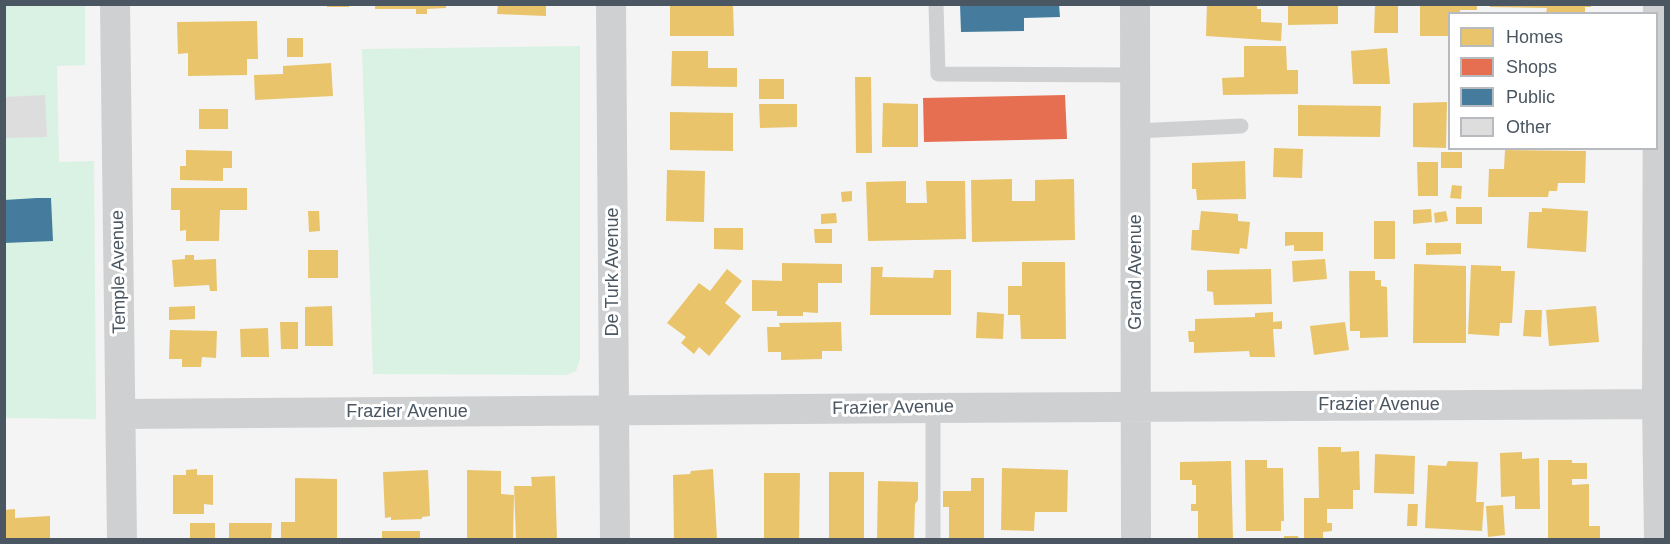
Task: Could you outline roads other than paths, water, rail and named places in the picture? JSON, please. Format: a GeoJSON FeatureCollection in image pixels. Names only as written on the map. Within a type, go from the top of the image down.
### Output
{"type":"FeatureCollection","features":[{"type":"Feature","properties":{"kind":"street","name":"Temple Avenue"},"geometry":{"type":"LineString","coordinates":[[115,4],[122,540]]}},
{"type":"Feature","properties":{"kind":"street","name":"De Turk Avenue"},"geometry":{"type":"LineString","coordinates":[[611,4],[615,540]]}},
{"type":"Feature","properties":{"kind":"street","name":"Grand Avenue"},"geometry":{"type":"LineString","coordinates":[[1135,4],[1136,540]]}},
{"type":"Feature","properties":{"kind":"street"},"geometry":{"type":"LineString","coordinates":[[1658,4],[1662,42],[1659,540]]}},
{"type":"Feature","properties":{"kind":"street","name":"Frazier Avenue"},"geometry":{"type":"LineString","coordinates":[[121,414],[1661,404]]}},
{"type":"Feature","properties":{"kind":"lane"},"geometry":{"type":"LineString","coordinates":[[936,4],[938,74],[1136,75]]}},
{"type":"Feature","properties":{"kind":"lane"},"geometry":{"type":"LineString","coordinates":[[1136,130],[1241,126]]}},
{"type":"Feature","properties":{"kind":"lane"},"geometry":{"type":"LineString","coordinates":[[933,408],[933,540]]}}]}
